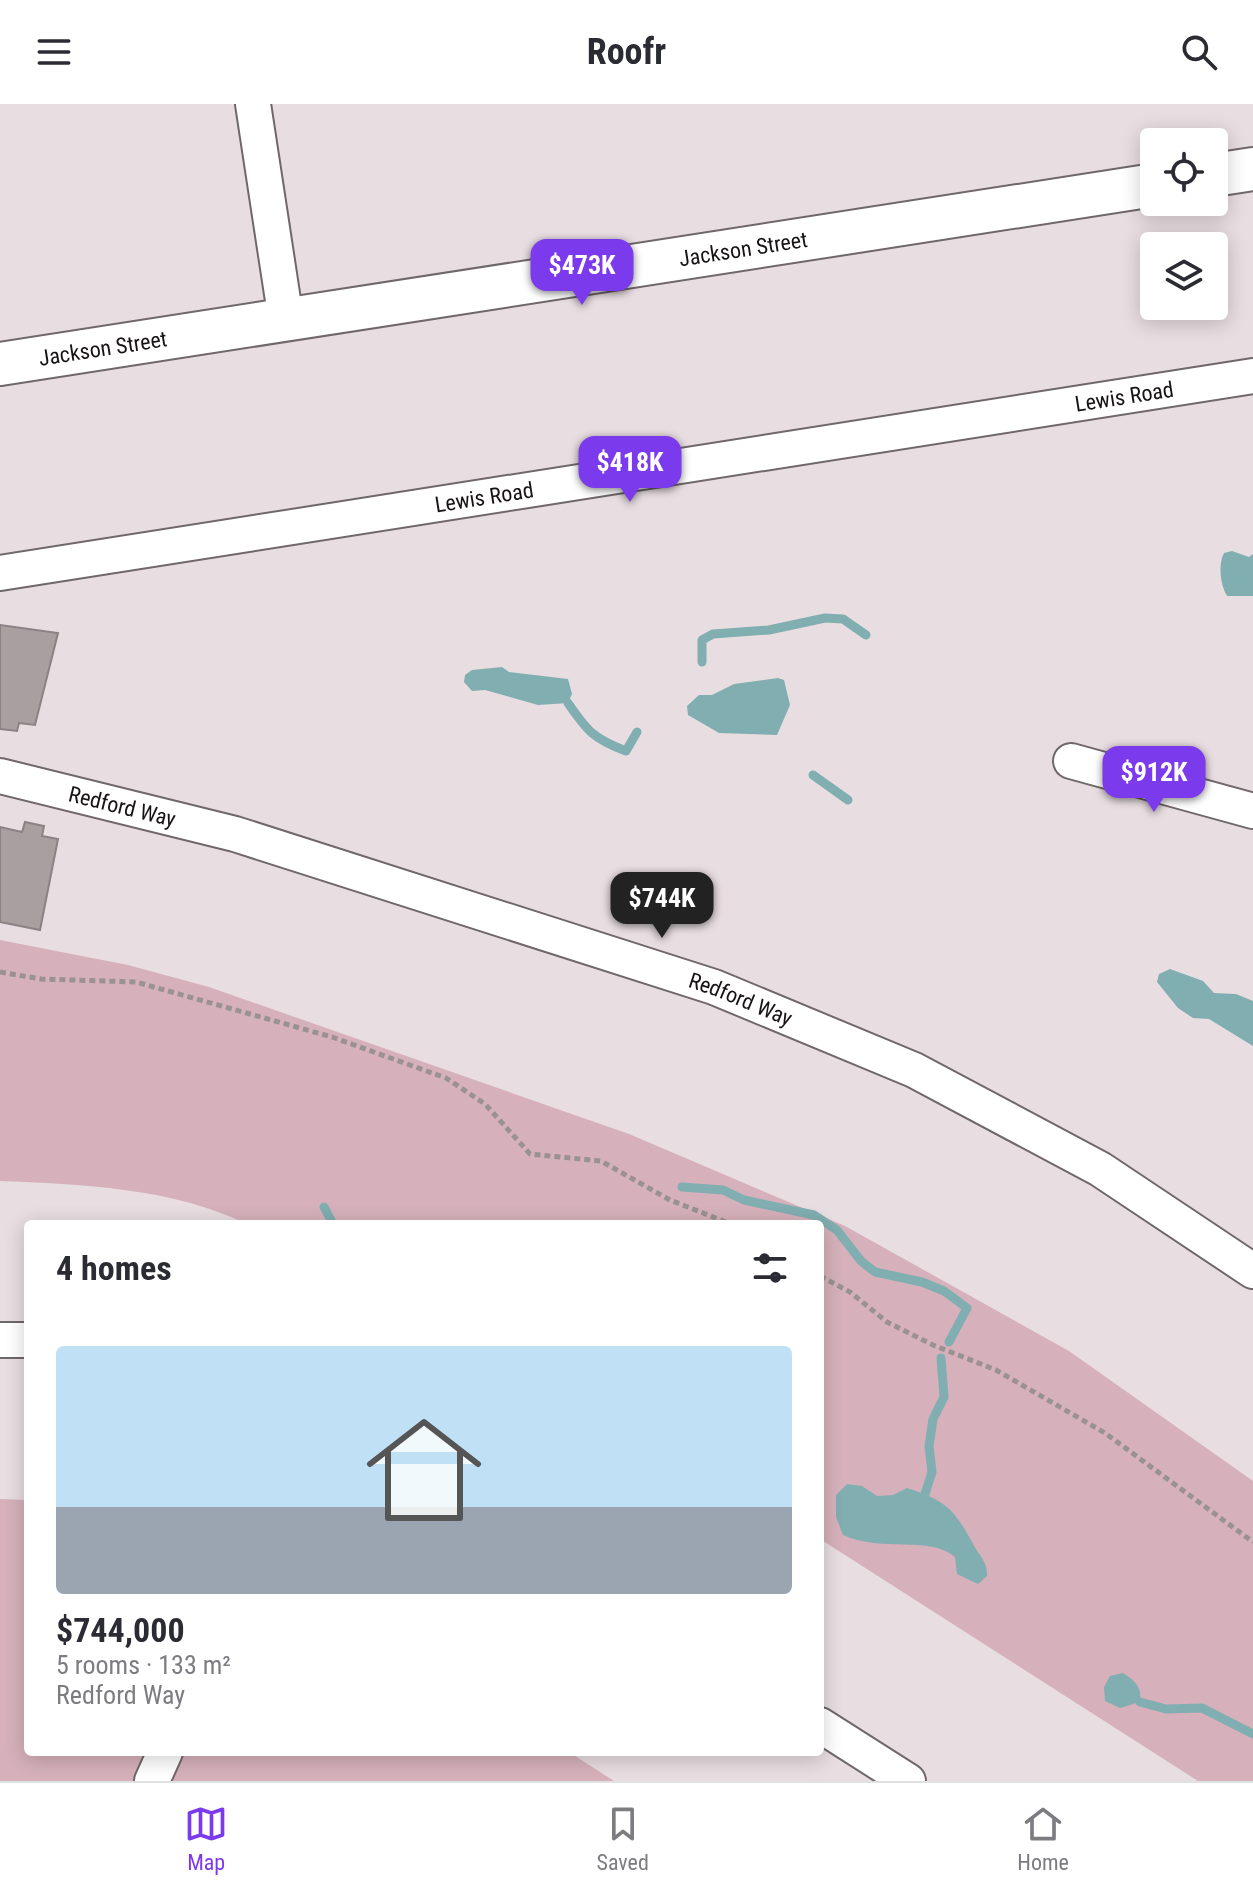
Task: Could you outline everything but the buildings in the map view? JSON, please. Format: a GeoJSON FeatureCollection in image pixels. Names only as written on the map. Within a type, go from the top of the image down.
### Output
{"type":"FeatureCollection","features":[{"type":"Feature","properties":{"kind":"main road"},"geometry":{"type":"LineString","coordinates":[[1228,173],[1253,169]]}},
{"type":"Feature","properties":{"kind":"main road","name":"Jackson Street"},"geometry":{"type":"LineString","coordinates":[[0,364],[1140,187]]}},
{"type":"Feature","properties":{"kind":"street"},"geometry":{"type":"LineString","coordinates":[[253,104],[286,320]]}},
{"type":"Feature","properties":{"kind":"street","name":"Lewis Road"},"geometry":{"type":"LineString","coordinates":[[0,573],[1253,376]]}},
{"type":"Feature","properties":{"kind":"street"},"geometry":{"type":"LineString","coordinates":[[1071,761],[1253,811]]}},
{"type":"Feature","properties":{"kind":"street","name":"Redford Way"},"geometry":{"type":"LineString","coordinates":[[0,776],[235,834],[714,987],[914,1070],[1100,1169],[1253,1271]]}},
{"type":"Feature","properties":{"kind":"street"},"geometry":{"type":"LineString","coordinates":[[0,1340],[24,1340]]}},
{"type":"Feature","properties":{"kind":"street"},"geometry":{"type":"LineString","coordinates":[[824,1728],[908,1781]]}},
{"type":"Feature","properties":{"kind":"street"},"geometry":{"type":"LineString","coordinates":[[152,1781],[163,1756]]}},
{"type":"Feature","properties":{"kind":"path"},"geometry":{"type":"LineString","coordinates":[[0,972],[41,979],[136,982],[332,1037],[446,1078],[485,1104],[530,1154],[601,1161],[670,1200],[721,1220]]}},
{"type":"Feature","properties":{"kind":"path"},"geometry":{"type":"LineString","coordinates":[[824,1278],[875,1309],[887,1322],[933,1345],[996,1370],[1105,1433],[1253,1542]]}},
{"type":"Feature","properties":{"kind":"shaded area"},"geometry":{"type":"Polygon","coordinates":[[[0,940],[128,965],[209,987],[629,1134],[845,1226],[1069,1351],[1253,1481],[1253,1781],[1198,1781],[824,1542],[824,1220],[237,1220],[158,1195],[93,1186],[0,1181],[0,940]]]}},
{"type":"Feature","properties":{"kind":"shaded area"},"geometry":{"type":"Polygon","coordinates":[[[0,1499],[24,1500],[24,1756],[575,1756],[614,1781],[0,1781],[0,1499]]]}},
{"type":"Feature","properties":{"kind":"water"},"geometry":{"type":"Polygon","coordinates":[[[1232,551],[1249,557],[1253,554],[1253,596],[1227,596],[1221,563],[1224,553],[1232,551]]]}},
{"type":"Feature","properties":{"kind":"water"},"geometry":{"type":"Polygon","coordinates":[[[502,667],[509,672],[568,679],[572,694],[568,703],[538,705],[485,690],[472,691],[464,682],[465,675],[472,670],[502,667]]]}},
{"type":"Feature","properties":{"kind":"water"},"geometry":{"type":"Polygon","coordinates":[[[778,678],[784,680],[790,705],[777,735],[719,733],[688,715],[687,706],[699,695],[712,695],[734,684],[778,678]]]}},
{"type":"Feature","properties":{"kind":"water"},"geometry":{"type":"Polygon","coordinates":[[[1170,969],[1203,981],[1214,993],[1236,994],[1253,1001],[1253,1046],[1209,1019],[1193,1018],[1178,1008],[1157,982],[1159,974],[1170,969]]]}},
{"type":"Feature","properties":{"kind":"water"},"geometry":{"type":"Polygon","coordinates":[[[847,1484],[862,1486],[877,1496],[893,1495],[907,1488],[940,1502],[954,1514],[966,1531],[984,1562],[987,1576],[978,1584],[957,1574],[955,1557],[944,1550],[919,1545],[874,1543],[843,1535],[836,1517],[836,1495],[847,1484]]]}},
{"type":"Feature","properties":{"kind":"water"},"geometry":{"type":"Polygon","coordinates":[[[1123,1673],[1137,1685],[1140,1702],[1120,1708],[1105,1701],[1104,1687],[1110,1676],[1123,1673]]]}},
{"type":"Feature","properties":{"kind":"waterway"},"geometry":{"type":"LineString","coordinates":[[702,662],[702,640],[713,634],[769,630],[825,618],[843,619],[866,635]]}},
{"type":"Feature","properties":{"kind":"waterway"},"geometry":{"type":"LineString","coordinates":[[568,703],[592,733],[615,747],[626,751],[637,732]]}},
{"type":"Feature","properties":{"kind":"waterway"},"geometry":{"type":"LineString","coordinates":[[813,775],[848,800]]}},
{"type":"Feature","properties":{"kind":"waterway"},"geometry":{"type":"LineString","coordinates":[[682,1187],[723,1190],[744,1200],[814,1215],[822,1220]]}},
{"type":"Feature","properties":{"kind":"waterway"},"geometry":{"type":"LineString","coordinates":[[324,1207],[331,1220]]}},
{"type":"Feature","properties":{"kind":"waterway"},"geometry":{"type":"LineString","coordinates":[[824,1222],[837,1230],[861,1261],[875,1272],[922,1282],[944,1291],[967,1308],[949,1342]]}},
{"type":"Feature","properties":{"kind":"waterway"},"geometry":{"type":"LineString","coordinates":[[925,1494],[932,1472],[929,1446],[933,1419],[944,1397],[941,1358]]}},
{"type":"Feature","properties":{"kind":"waterway"},"geometry":{"type":"LineString","coordinates":[[1140,1702],[1166,1709],[1202,1708],[1253,1734]]}}]}
